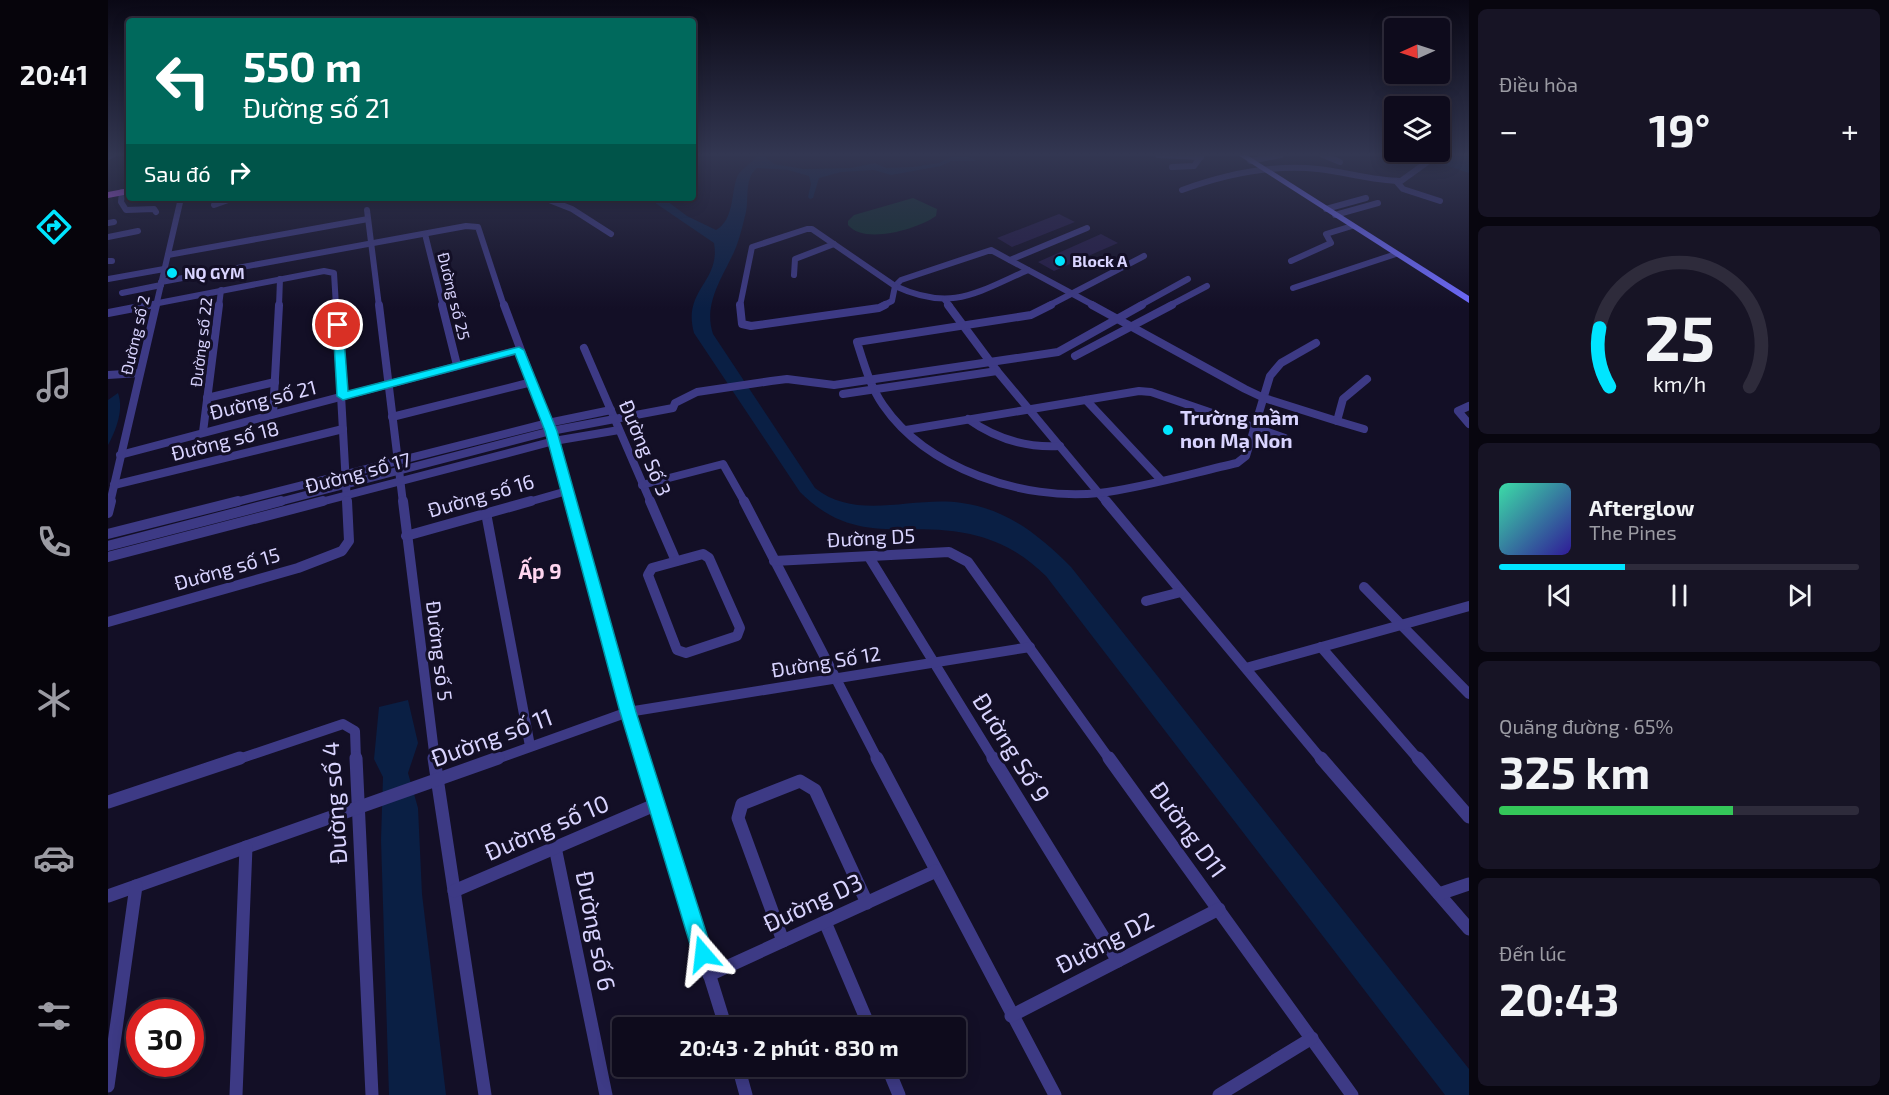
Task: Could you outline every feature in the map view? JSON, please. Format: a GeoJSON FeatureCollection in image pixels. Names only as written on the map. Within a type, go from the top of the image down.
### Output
{"type":"FeatureCollection","features":[{"type":"Feature","properties":{"kind":"main road"},"geometry":{"type":"LineString","coordinates":[[1321,206],[1469,300]]}},
{"type":"Feature","properties":{"kind":"street"},"geometry":{"type":"LineString","coordinates":[[124,206],[126,210],[154,209],[156,212]]}},
{"type":"Feature","properties":{"kind":"street","name":"Đường số 2"},"geometry":{"type":"LineString","coordinates":[[108,513],[179,206]]}},
{"type":"Feature","properties":{"kind":"street"},"geometry":{"type":"LineString","coordinates":[[565,206],[611,234]]}},
{"type":"Feature","properties":{"kind":"street"},"geometry":{"type":"LineString","coordinates":[[1326,209],[1337,206]]}},
{"type":"Feature","properties":{"kind":"street"},"geometry":{"type":"LineString","coordinates":[[1335,215],[1367,206]]}},
{"type":"Feature","properties":{"kind":"street","name":"Đường số 5"},"geometry":{"type":"LineString","coordinates":[[168,255],[367,215],[386,384],[392,417],[392,473],[406,536],[433,781],[454,891],[485,1095]]}},
{"type":"Feature","properties":{"kind":"street"},"geometry":{"type":"LineString","coordinates":[[122,292],[474,226],[482,234],[519,350],[554,441],[628,712],[723,1017]]}},
{"type":"Feature","properties":{"kind":"street"},"geometry":{"type":"LineString","coordinates":[[1291,261],[1331,243],[1326,234],[1352,226]]}},
{"type":"Feature","properties":{"kind":"street"},"geometry":{"type":"LineString","coordinates":[[1010,260],[1086,228]]}},
{"type":"Feature","properties":{"kind":"street"},"geometry":{"type":"LineString","coordinates":[[1028,270],[970,295],[945,300],[932,299],[895,286],[834,244],[807,229],[754,245],[740,302],[742,324],[751,326],[879,308],[892,301],[895,286],[903,279],[987,250],[994,251],[1264,398],[1364,429]]}},
{"type":"Feature","properties":{"kind":"street"},"geometry":{"type":"LineString","coordinates":[[108,237],[138,231]]}},
{"type":"Feature","properties":{"kind":"street","name":"Đường số 25"},"geometry":{"type":"LineString","coordinates":[[425,234],[457,365]]}},
{"type":"Feature","properties":{"kind":"street"},"geometry":{"type":"LineString","coordinates":[[794,275],[795,259],[834,244]]}},
{"type":"Feature","properties":{"kind":"street"},"geometry":{"type":"LineString","coordinates":[[1293,288],[1396,254]]}},
{"type":"Feature","properties":{"kind":"street"},"geometry":{"type":"LineString","coordinates":[[1144,256],[1031,315],[859,340],[856,342],[874,389],[888,412],[935,455],[1000,482],[1064,495],[1099,493],[1237,463],[1246,456],[1274,370],[1316,343]]}},
{"type":"Feature","properties":{"kind":"street"},"geometry":{"type":"LineString","coordinates":[[108,279],[164,269]]}},
{"type":"Feature","properties":{"kind":"street"},"geometry":{"type":"LineString","coordinates":[[108,313],[324,271],[334,273],[343,396],[345,485]]}},
{"type":"Feature","properties":{"kind":"street"},"geometry":{"type":"LineString","coordinates":[[273,414],[280,279]]}},
{"type":"Feature","properties":{"kind":"street"},"geometry":{"type":"LineString","coordinates":[[615,419],[673,408],[675,403],[697,392],[787,379],[834,385],[1058,352],[1188,279]]}},
{"type":"Feature","properties":{"kind":"street"},"geometry":{"type":"LineString","coordinates":[[1076,356],[1207,286]]}},
{"type":"Feature","properties":{"kind":"street","name":"Đường số 22"},"geometry":{"type":"LineString","coordinates":[[203,432],[221,290]]}},
{"type":"Feature","properties":{"kind":"street"},"geometry":{"type":"LineString","coordinates":[[945,300],[997,371],[1246,668],[1469,928]]}},
{"type":"Feature","properties":{"kind":"street","name":"Đường Số 3"},"geometry":{"type":"LineString","coordinates":[[584,348],[676,561]]}},
{"type":"Feature","properties":{"kind":"street","name":"Đường số 21"},"geometry":{"type":"LineString","coordinates":[[120,455],[519,350]]}},
{"type":"Feature","properties":{"kind":"street"},"geometry":{"type":"LineString","coordinates":[[843,393],[997,371]]}},
{"type":"Feature","properties":{"kind":"street"},"geometry":{"type":"LineString","coordinates":[[108,375],[139,373]]}},
{"type":"Feature","properties":{"kind":"street"},"geometry":{"type":"LineString","coordinates":[[1337,421],[1343,399],[1367,379]]}},
{"type":"Feature","properties":{"kind":"street"},"geometry":{"type":"LineString","coordinates":[[207,398],[275,382]]}},
{"type":"Feature","properties":{"kind":"street"},"geometry":{"type":"LineString","coordinates":[[392,417],[532,382]]}},
{"type":"Feature","properties":{"kind":"street"},"geometry":{"type":"LineString","coordinates":[[906,429],[1129,392],[1151,392],[1285,438]]}},
{"type":"Feature","properties":{"kind":"street"},"geometry":{"type":"LineString","coordinates":[[1086,400],[1161,480]]}},
{"type":"Feature","properties":{"kind":"street"},"geometry":{"type":"LineString","coordinates":[[1469,406],[1458,411],[1469,424]]}},
{"type":"Feature","properties":{"kind":"street"},"geometry":{"type":"LineString","coordinates":[[549,427],[611,410]]}},
{"type":"Feature","properties":{"kind":"street","name":"Đường số 17"},"geometry":{"type":"LineString","coordinates":[[392,473],[549,427],[615,419]]}},
{"type":"Feature","properties":{"kind":"street"},"geometry":{"type":"LineString","coordinates":[[968,419],[989,433],[1005,440],[1040,447],[1060,446]]}},
{"type":"Feature","properties":{"kind":"street","name":"Đường số 18"},"geometry":{"type":"LineString","coordinates":[[114,485],[343,429]]}},
{"type":"Feature","properties":{"kind":"street","name":"Đường số 17"},"geometry":{"type":"LineString","coordinates":[[108,546],[392,473],[619,430]]}},
{"type":"Feature","properties":{"kind":"street"},"geometry":{"type":"LineString","coordinates":[[642,485],[712,465],[723,465],[727,468],[1011,1016],[1055,1095]]}},
{"type":"Feature","properties":{"kind":"street"},"geometry":{"type":"LineString","coordinates":[[108,534],[345,485],[392,473]]}},
{"type":"Feature","properties":{"kind":"street","name":"Đường số 17"},"geometry":{"type":"LineString","coordinates":[[108,557],[345,485]]}},
{"type":"Feature","properties":{"kind":"street","name":"Đường số 15"},"geometry":{"type":"LineString","coordinates":[[108,622],[298,568],[342,551],[349,541],[345,485]]}},
{"type":"Feature","properties":{"kind":"street","name":"Đường số 16"},"geometry":{"type":"LineString","coordinates":[[406,536],[567,490]]}},
{"type":"Feature","properties":{"kind":"street"},"geometry":{"type":"LineString","coordinates":[[486,513],[530,746]]}},
{"type":"Feature","properties":{"kind":"street","name":"Đường D5"},"geometry":{"type":"LineString","coordinates":[[774,561],[949,552],[968,562]]}},
{"type":"Feature","properties":{"kind":"street"},"geometry":{"type":"LineString","coordinates":[[703,554],[709,558],[740,628],[737,636],[686,653],[676,650],[648,575],[652,568],[676,561],[703,554]]}},
{"type":"Feature","properties":{"kind":"street","name":"Đường Số 9"},"geometry":{"type":"LineString","coordinates":[[869,556],[1118,961]]}},
{"type":"Feature","properties":{"kind":"street","name":"Đường D11"},"geometry":{"type":"LineString","coordinates":[[968,562],[1352,1095]]}},
{"type":"Feature","properties":{"kind":"street"},"geometry":{"type":"LineString","coordinates":[[1364,587],[1469,694]]}},
{"type":"Feature","properties":{"kind":"street"},"geometry":{"type":"LineString","coordinates":[[1146,601],[1181,591]]}},
{"type":"Feature","properties":{"kind":"street"},"geometry":{"type":"LineString","coordinates":[[1246,668],[1469,606]]}},
{"type":"Feature","properties":{"kind":"street","name":"Đường Số 12"},"geometry":{"type":"LineString","coordinates":[[628,712],[1030,647]]}},
{"type":"Feature","properties":{"kind":"street"},"geometry":{"type":"LineString","coordinates":[[1321,647],[1469,817]]}},
{"type":"Feature","properties":{"kind":"street","name":"Đường số 11"},"geometry":{"type":"LineString","coordinates":[[108,896],[628,712]]}},
{"type":"Feature","properties":{"kind":"street","name":"Đường số 4"},"geometry":{"type":"LineString","coordinates":[[108,802],[343,724],[355,731],[363,805],[372,1095]]}},
{"type":"Feature","properties":{"kind":"street"},"geometry":{"type":"LineString","coordinates":[[783,941],[738,818],[742,804],[800,781],[815,790],[867,903]]}},
{"type":"Feature","properties":{"kind":"street","name":"Đường số 10"},"geometry":{"type":"LineString","coordinates":[[454,891],[657,804]]}},
{"type":"Feature","properties":{"kind":"street"},"geometry":{"type":"LineString","coordinates":[[236,1095],[246,847]]}},
{"type":"Feature","properties":{"kind":"street","name":"Đường số 6"},"geometry":{"type":"LineString","coordinates":[[555,847],[606,1095]]}},
{"type":"Feature","properties":{"kind":"street","name":"Đường D3"},"geometry":{"type":"LineString","coordinates":[[710,975],[936,871]]}},
{"type":"Feature","properties":{"kind":"street"},"geometry":{"type":"LineString","coordinates":[[1439,894],[1469,884]]}},
{"type":"Feature","properties":{"kind":"street"},"geometry":{"type":"LineString","coordinates":[[108,1086],[136,886]]}},
{"type":"Feature","properties":{"kind":"street","name":"Đường D2"},"geometry":{"type":"LineString","coordinates":[[1011,1016],[1219,909]]}},
{"type":"Feature","properties":{"kind":"street"},"geometry":{"type":"LineString","coordinates":[[825,922],[865,1017]]}},
{"type":"Feature","properties":{"kind":"street"},"geometry":{"type":"LineString","coordinates":[[1224,1094],[1312,1038]]}},
{"type":"Feature","properties":{"kind":"street"},"geometry":{"type":"LineString","coordinates":[[741,1077],[746,1095]]}},
{"type":"Feature","properties":{"kind":"street"},"geometry":{"type":"LineString","coordinates":[[892,1077],[899,1095]]}},
{"type":"Feature","properties":{"kind":"green space"},"geometry":{"type":"Polygon","coordinates":[[[885,206],[931,206],[937,209],[936,216],[917,226],[878,234],[856,231],[848,225],[848,221],[854,215],[885,206]]]}},
{"type":"Feature","properties":{"kind":"water"},"geometry":{"type":"Polygon","coordinates":[[[660,206],[674,206],[687,216],[716,230],[722,226],[731,206],[746,206],[737,244],[719,281],[712,302],[710,312],[713,334],[815,488],[831,498],[849,504],[867,506],[944,501],[978,506],[994,511],[1022,526],[1071,567],[1469,1069],[1469,1095],[1445,1095],[1046,576],[1020,555],[981,537],[946,530],[881,529],[861,526],[841,520],[821,509],[800,492],[694,333],[693,306],[712,267],[715,256],[714,243],[660,206]]]}},
{"type":"Feature","properties":{"kind":"water"},"geometry":{"type":"Polygon","coordinates":[[[118,393],[120,413],[108,445],[108,400],[118,393]]]}},
{"type":"Feature","properties":{"kind":"water"},"geometry":{"type":"Polygon","coordinates":[[[408,700],[418,743],[408,773],[418,808],[422,894],[446,1095],[389,1095],[381,840],[383,777],[374,759],[379,707],[408,700]]]}},
{"type":"Feature","properties":{"kind":"building"},"geometry":{"type":"Polygon","coordinates":[[[1059,214],[1075,222],[1012,247],[997,238],[1059,214]]]}},
{"type":"Feature","properties":{"kind":"building"},"geometry":{"type":"Polygon","coordinates":[[[1101,234],[1118,243],[1054,271],[1038,262],[1101,234]]]}},
{"type":"Feature","properties":{"kind":"place","name":"Block A"},"geometry":{"type":"Point","coordinates":[1060,261]}},
{"type":"Feature","properties":{"kind":"place","name":"NQ GYM"},"geometry":{"type":"Point","coordinates":[172,273]}},
{"type":"Feature","properties":{"kind":"place","name":"Trường mầm non Mạ Non"},"geometry":{"type":"Point","coordinates":[1168,430]}},
{"type":"Feature","properties":{"kind":"district","name":"Ấp 9"},"geometry":{"type":"Point","coordinates":[540,572]}},
{"type":"Feature","properties":{"kind":"route"},"geometry":{"type":"LineString","coordinates":[[338,325],[343,396],[519,350],[551,431],[628,712],[703,954]]}}]}
